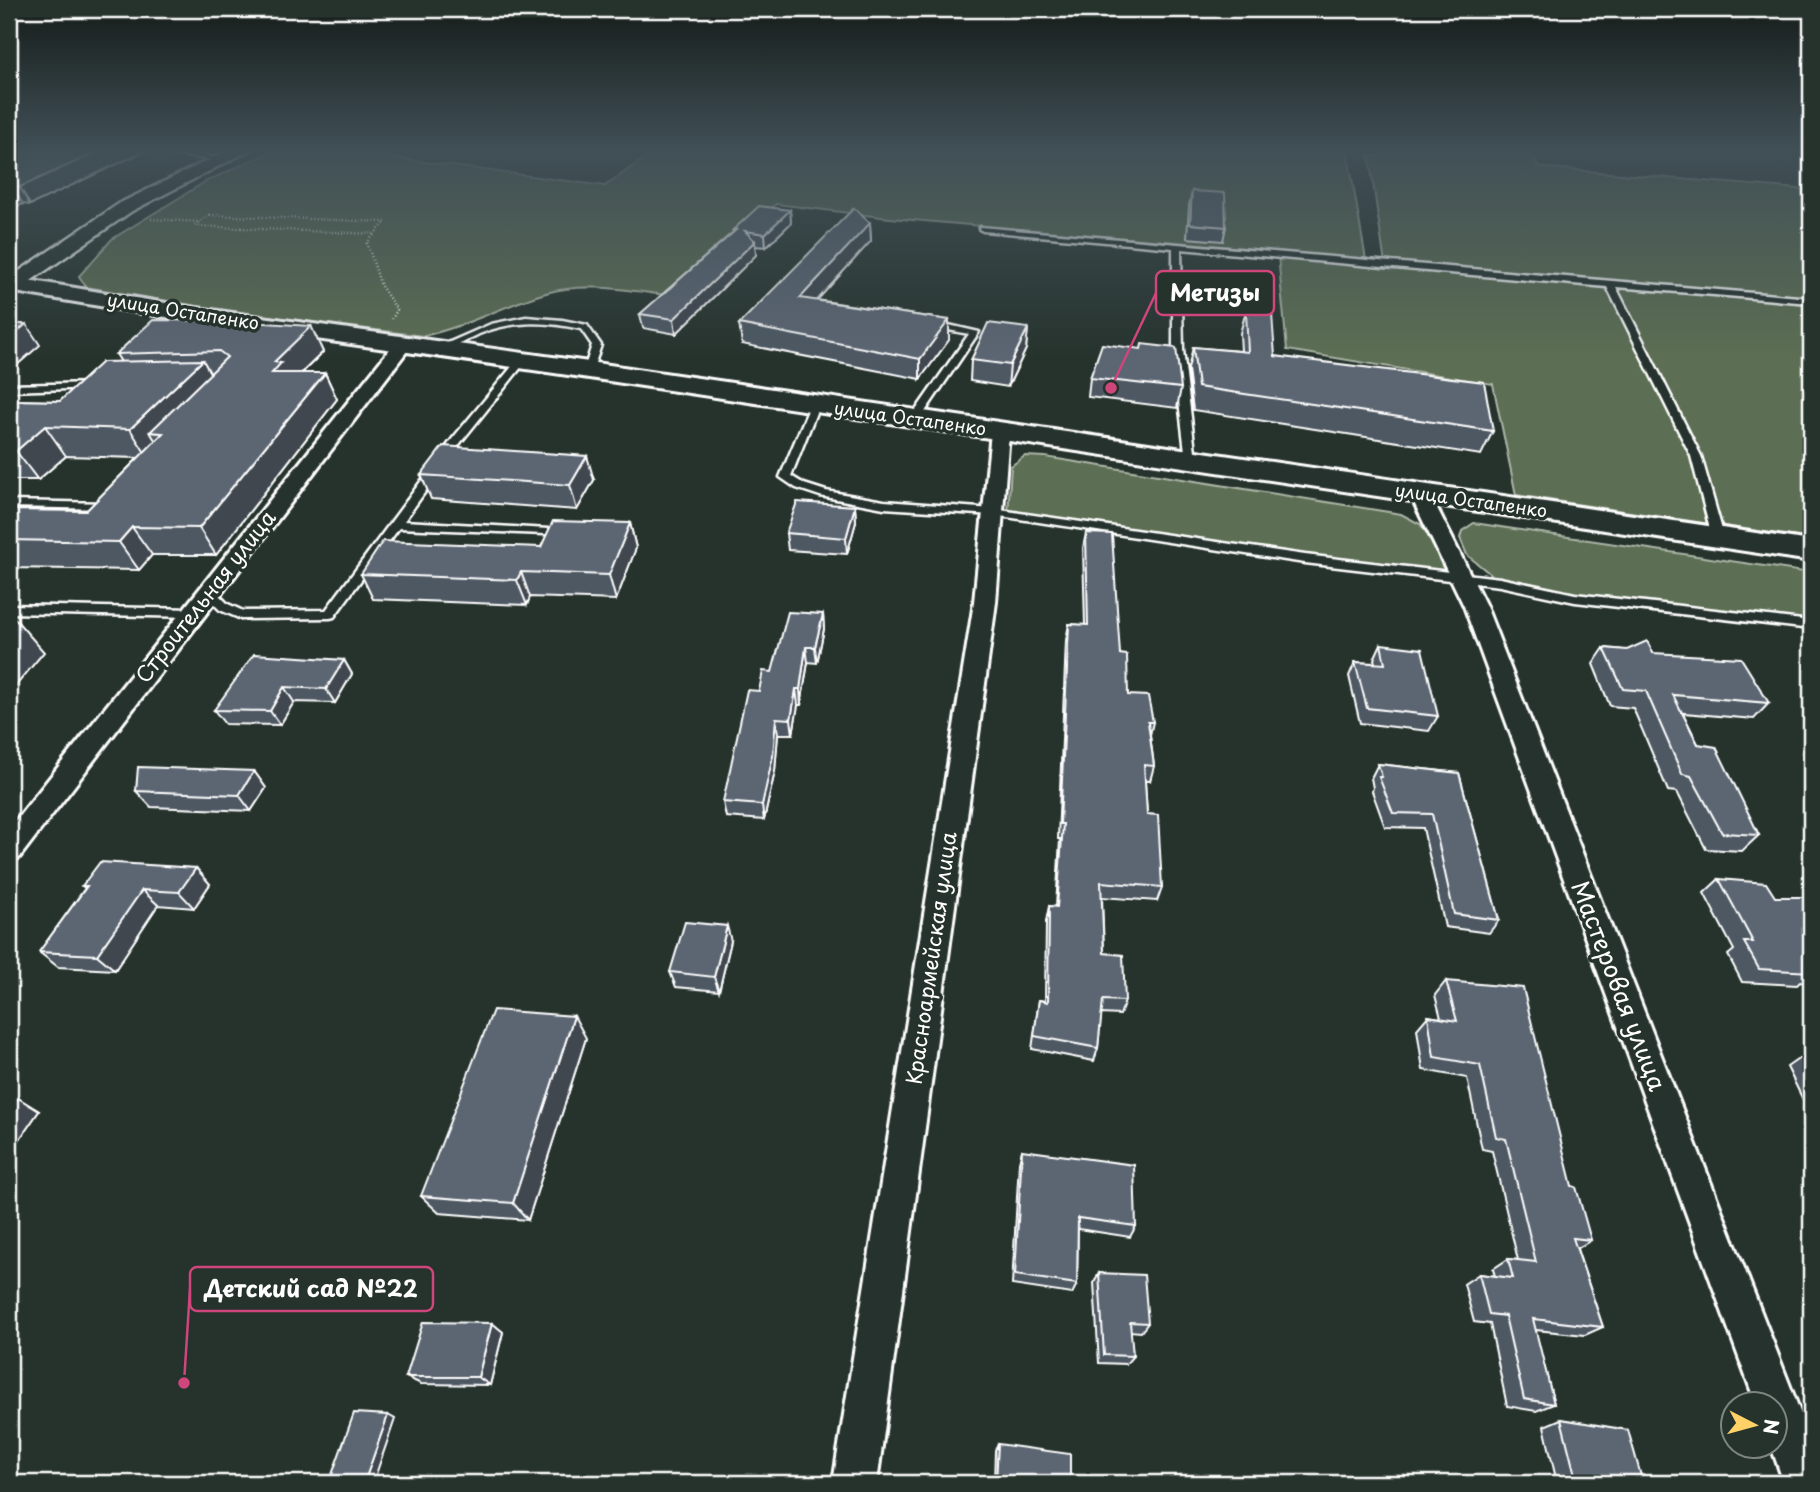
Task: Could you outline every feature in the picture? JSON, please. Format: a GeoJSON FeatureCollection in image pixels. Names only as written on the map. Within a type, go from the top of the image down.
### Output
{"type":"FeatureCollection","features":[{"type":"Feature","properties":{"kind":"main road","name":"улица Остапенко"},"geometry":{"type":"LineString","coordinates":[[10,285],[190,314],[522,360],[1811,551]]}},
{"type":"Feature","properties":{"kind":"street"},"geometry":{"type":"LineString","coordinates":[[10,285],[109,219]]}},
{"type":"Feature","properties":{"kind":"street","name":"Строительная улица"},"geometry":{"type":"LineString","coordinates":[[9,850],[209,593],[391,342]]}},
{"type":"Feature","properties":{"kind":"street","name":"Красноармейская улица"},"geometry":{"type":"LineString","coordinates":[[855,1483],[983,616],[1000,432]]}},
{"type":"Feature","properties":{"kind":"street","name":"Мастеровая улица"},"geometry":{"type":"LineString","coordinates":[[1419,494],[1475,607],[1806,1483]]}},
{"type":"Feature","properties":{"kind":"lane"},"geometry":{"type":"LineString","coordinates":[[983,229],[1811,302]]}},
{"type":"Feature","properties":{"kind":"lane"},"geometry":{"type":"LineString","coordinates":[[1177,246],[1178,350],[1191,460]]}},
{"type":"Feature","properties":{"kind":"lane"},"geometry":{"type":"LineString","coordinates":[[1615,285],[1610,284],[1696,456],[1718,537]]}},
{"type":"Feature","properties":{"kind":"lane"},"geometry":{"type":"LineString","coordinates":[[439,349],[480,329],[524,318],[557,320],[584,327],[597,345],[590,370]]}},
{"type":"Feature","properties":{"kind":"lane"},"geometry":{"type":"LineString","coordinates":[[914,420],[975,332],[922,323]]}},
{"type":"Feature","properties":{"kind":"lane"},"geometry":{"type":"LineString","coordinates":[[209,593],[224,607],[241,615],[330,614],[457,440],[522,360]]}},
{"type":"Feature","properties":{"kind":"lane"},"geometry":{"type":"LineString","coordinates":[[9,388],[101,386]]}},
{"type":"Feature","properties":{"kind":"lane"},"geometry":{"type":"LineString","coordinates":[[814,405],[785,477],[794,485],[819,494],[960,513],[993,512],[1461,579],[1500,582],[1575,598],[1811,625]]}},
{"type":"Feature","properties":{"kind":"lane"},"geometry":{"type":"LineString","coordinates":[[9,504],[111,506],[120,496]]}},
{"type":"Feature","properties":{"kind":"lane"},"geometry":{"type":"LineString","coordinates":[[396,524],[580,534]]}},
{"type":"Feature","properties":{"kind":"lane"},"geometry":{"type":"LineString","coordinates":[[9,609],[194,612]]}},
{"type":"Feature","properties":{"kind":"path"},"geometry":{"type":"LineString","coordinates":[[145,219],[200,222]]}},
{"type":"Feature","properties":{"kind":"path"},"geometry":{"type":"LineString","coordinates":[[205,219],[194,226],[374,234]]}},
{"type":"Feature","properties":{"kind":"path"},"geometry":{"type":"LineString","coordinates":[[265,229],[278,219]]}},
{"type":"Feature","properties":{"kind":"path"},"geometry":{"type":"LineString","coordinates":[[295,219],[386,222],[367,243],[375,261],[377,281],[397,310],[391,342]]}},
{"type":"Feature","properties":{"kind":"path"},"geometry":{"type":"LineString","coordinates":[[315,231],[329,220]]}},
{"type":"Feature","properties":{"kind":"green space"},"geometry":{"type":"Polygon","coordinates":[[[145,219],[761,219],[694,283],[723,288],[692,318],[652,312],[665,295],[605,288],[575,288],[546,293],[423,336],[226,311],[86,287],[79,276],[112,239],[145,219]]]}},
{"type":"Feature","properties":{"kind":"green space"},"geometry":{"type":"Polygon","coordinates":[[[897,219],[1359,219],[1366,260],[897,219]]]}},
{"type":"Feature","properties":{"kind":"green space"},"geometry":{"type":"Polygon","coordinates":[[[1378,219],[1811,219],[1811,539],[1516,495],[1493,384],[1287,350],[1278,255],[1385,264],[1378,219]]]}},
{"type":"Feature","properties":{"kind":"green space"},"geometry":{"type":"Polygon","coordinates":[[[1025,456],[1401,514],[1420,524],[1461,579],[1008,515],[1011,466],[1025,456]]]}},
{"type":"Feature","properties":{"kind":"green space"},"geometry":{"type":"Polygon","coordinates":[[[1474,523],[1811,573],[1811,625],[1575,598],[1500,582],[1467,555],[1460,538],[1462,531],[1474,523]]]}},
{"type":"Feature","properties":{"kind":"building"},"geometry":{"type":"Polygon","coordinates":[[[745,219],[781,219],[765,234],[745,231],[755,241],[674,319],[640,314],[736,230],[733,230],[745,219]]]}},
{"type":"Feature","properties":{"kind":"building"},"geometry":{"type":"Polygon","coordinates":[[[843,219],[865,219],[870,223],[800,298],[949,320],[920,359],[739,324],[843,219]]]}},
{"type":"Feature","properties":{"kind":"building"},"geometry":{"type":"Polygon","coordinates":[[[1190,219],[1226,219],[1226,227],[1190,224],[1190,219]]]}},
{"type":"Feature","properties":{"kind":"building"},"geometry":{"type":"Polygon","coordinates":[[[1246,311],[1272,314],[1275,356],[1484,382],[1493,431],[1198,387],[1193,347],[1248,352],[1246,311]]]}},
{"type":"Feature","properties":{"kind":"building"},"geometry":{"type":"Polygon","coordinates":[[[153,320],[235,321],[311,326],[274,362],[281,363],[272,373],[325,373],[199,528],[132,527],[119,542],[9,540],[9,510],[86,511],[163,433],[150,432],[227,357],[219,351],[116,354],[153,320]]]}},
{"type":"Feature","properties":{"kind":"building"},"geometry":{"type":"Polygon","coordinates":[[[988,323],[1028,328],[1010,365],[971,360],[988,323]]]}},
{"type":"Feature","properties":{"kind":"building"},"geometry":{"type":"Polygon","coordinates":[[[9,324],[26,324],[9,339],[9,324]]]}},
{"type":"Feature","properties":{"kind":"building"},"geometry":{"type":"Polygon","coordinates":[[[1102,344],[1141,349],[1142,344],[1176,348],[1181,388],[1090,378],[1102,344]]]}},
{"type":"Feature","properties":{"kind":"building"},"geometry":{"type":"Polygon","coordinates":[[[203,360],[130,429],[45,426],[16,451],[9,450],[9,400],[60,401],[102,362],[203,360]]]}},
{"type":"Feature","properties":{"kind":"building"},"geometry":{"type":"Polygon","coordinates":[[[443,446],[587,456],[570,485],[421,475],[443,446]]]}},
{"type":"Feature","properties":{"kind":"building"},"geometry":{"type":"Polygon","coordinates":[[[797,502],[855,506],[846,538],[786,533],[797,502]]]}},
{"type":"Feature","properties":{"kind":"building"},"geometry":{"type":"Polygon","coordinates":[[[553,521],[630,523],[609,575],[521,572],[517,580],[361,574],[383,541],[541,547],[553,521]]]}},
{"type":"Feature","properties":{"kind":"building"},"geometry":{"type":"Polygon","coordinates":[[[1086,533],[1112,534],[1120,654],[1127,655],[1128,695],[1148,696],[1153,722],[1148,722],[1154,766],[1144,765],[1147,814],[1158,815],[1162,887],[1101,882],[1104,953],[1123,955],[1125,1001],[1103,1000],[1098,1048],[1034,1036],[1039,1000],[1048,1002],[1049,906],[1057,907],[1063,824],[1060,824],[1069,624],[1088,625],[1086,533]]]}},
{"type":"Feature","properties":{"kind":"building"},"geometry":{"type":"Polygon","coordinates":[[[788,612],[823,614],[815,647],[806,647],[800,689],[796,689],[791,719],[776,718],[773,756],[762,805],[723,802],[747,690],[759,691],[763,671],[772,672],[788,612]]]}},
{"type":"Feature","properties":{"kind":"building"},"geometry":{"type":"Polygon","coordinates":[[[1647,641],[1653,653],[1741,658],[1769,703],[1673,695],[1698,744],[1716,747],[1759,835],[1722,833],[1691,776],[1682,774],[1646,691],[1623,689],[1604,648],[1627,650],[1647,641]]]}},
{"type":"Feature","properties":{"kind":"building"},"geometry":{"type":"Polygon","coordinates":[[[1381,644],[1422,649],[1438,716],[1367,708],[1355,662],[1385,664],[1381,644]]]}},
{"type":"Feature","properties":{"kind":"building"},"geometry":{"type":"Polygon","coordinates":[[[254,654],[344,660],[326,689],[284,687],[270,711],[214,710],[254,654]]]}},
{"type":"Feature","properties":{"kind":"building"},"geometry":{"type":"Polygon","coordinates":[[[1378,764],[1459,773],[1499,920],[1454,914],[1432,814],[1393,813],[1379,777],[1382,777],[1378,764]]]}},
{"type":"Feature","properties":{"kind":"building"},"geometry":{"type":"Polygon","coordinates":[[[138,767],[254,771],[239,795],[136,791],[138,767]]]}},
{"type":"Feature","properties":{"kind":"building"},"geometry":{"type":"Polygon","coordinates":[[[100,862],[196,868],[179,892],[142,890],[97,955],[39,952],[87,886],[82,886],[100,862]]]}},
{"type":"Feature","properties":{"kind":"building"},"geometry":{"type":"Polygon","coordinates":[[[1719,879],[1766,883],[1775,897],[1811,897],[1811,972],[1759,969],[1744,942],[1753,942],[1719,879]]]}},
{"type":"Feature","properties":{"kind":"building"},"geometry":{"type":"Polygon","coordinates":[[[685,922],[727,926],[714,977],[670,972],[685,922]]]}},
{"type":"Feature","properties":{"kind":"building"},"geometry":{"type":"Polygon","coordinates":[[[1446,981],[1523,988],[1572,1186],[1576,1187],[1591,1240],[1573,1238],[1603,1327],[1533,1319],[1554,1404],[1524,1399],[1505,1316],[1489,1314],[1479,1274],[1513,1278],[1508,1259],[1536,1262],[1506,1139],[1496,1137],[1480,1065],[1434,1057],[1428,1016],[1457,1021],[1446,981]]]}},
{"type":"Feature","properties":{"kind":"building"},"geometry":{"type":"Polygon","coordinates":[[[493,1010],[574,1016],[513,1203],[421,1196],[493,1010]]]}},
{"type":"Feature","properties":{"kind":"building"},"geometry":{"type":"Polygon","coordinates":[[[9,1097],[18,1098],[9,1111],[9,1097]]]}},
{"type":"Feature","properties":{"kind":"building"},"geometry":{"type":"Polygon","coordinates":[[[1022,1150],[1134,1165],[1136,1226],[1078,1218],[1077,1284],[1015,1275],[1022,1150]]]}},
{"type":"Feature","properties":{"kind":"building"},"geometry":{"type":"Polygon","coordinates":[[[1099,1273],[1144,1275],[1148,1323],[1130,1322],[1133,1356],[1104,1355],[1099,1273]]]}},
{"type":"Feature","properties":{"kind":"building"},"geometry":{"type":"Polygon","coordinates":[[[423,1322],[492,1323],[478,1377],[406,1377],[423,1322]]]}},
{"type":"Feature","properties":{"kind":"building"},"geometry":{"type":"Polygon","coordinates":[[[354,1413],[388,1415],[364,1483],[329,1483],[354,1413]]]}},
{"type":"Feature","properties":{"kind":"building"},"geometry":{"type":"Polygon","coordinates":[[[1561,1419],[1628,1430],[1643,1483],[1577,1483],[1561,1419]]]}},
{"type":"Feature","properties":{"kind":"building"},"geometry":{"type":"Polygon","coordinates":[[[998,1444],[1070,1454],[1070,1483],[996,1483],[998,1444]]]}},
{"type":"Feature","properties":{"kind":"place","name":"Метизы"},"geometry":{"type":"Point","coordinates":[1111,388]}},
{"type":"Feature","properties":{"kind":"place","name":"Детский сад №22"},"geometry":{"type":"Point","coordinates":[184,1383]}}]}
